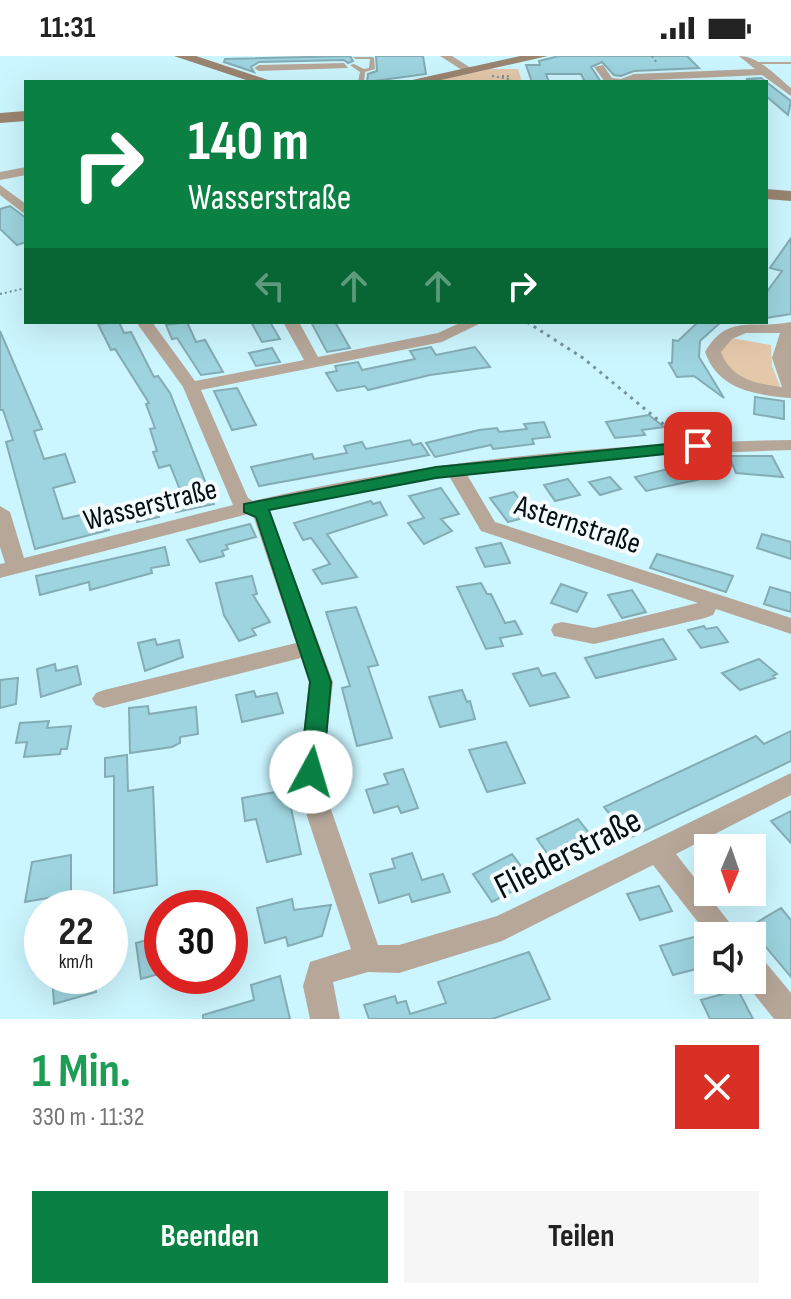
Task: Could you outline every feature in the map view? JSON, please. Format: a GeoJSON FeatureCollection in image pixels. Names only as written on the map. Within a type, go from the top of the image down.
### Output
{"type":"FeatureCollection","features":[{"type":"Feature","properties":{"kind":"street"},"geometry":{"type":"LineString","coordinates":[[181,56],[260,80]]}},
{"type":"Feature","properties":{"kind":"street"},"geometry":{"type":"LineString","coordinates":[[445,56],[469,70]]}},
{"type":"Feature","properties":{"kind":"street"},"geometry":{"type":"LineString","coordinates":[[420,80],[541,56]]}},
{"type":"Feature","properties":{"kind":"street"},"geometry":{"type":"LineString","coordinates":[[749,60],[791,93]]}},
{"type":"Feature","properties":{"kind":"street"},"geometry":{"type":"LineString","coordinates":[[259,68],[349,61],[343,80]]}},
{"type":"Feature","properties":{"kind":"street"},"geometry":{"type":"LineString","coordinates":[[599,67],[609,80]]}},
{"type":"Feature","properties":{"kind":"street"},"geometry":{"type":"LineString","coordinates":[[627,80],[634,77],[765,72]]}},
{"type":"Feature","properties":{"kind":"street"},"geometry":{"type":"LineString","coordinates":[[0,118],[24,116]]}},
{"type":"Feature","properties":{"kind":"street"},"geometry":{"type":"LineString","coordinates":[[0,176],[24,171]]}},
{"type":"Feature","properties":{"kind":"street"},"geometry":{"type":"LineString","coordinates":[[0,189],[24,209]]}},
{"type":"Feature","properties":{"kind":"street"},"geometry":{"type":"LineString","coordinates":[[768,194],[791,196]]}},
{"type":"Feature","properties":{"kind":"street"},"geometry":{"type":"LineString","coordinates":[[145,324],[191,387],[240,502],[263,514],[321,682],[311,772],[313,795],[368,958]]}},
{"type":"Feature","properties":{"kind":"street"},"geometry":{"type":"LineString","coordinates":[[292,324],[314,364]]}},
{"type":"Feature","properties":{"kind":"street"},"geometry":{"type":"LineString","coordinates":[[191,387],[442,337],[471,324]]}},
{"type":"Feature","properties":{"kind":"street"},"geometry":{"type":"LineString","coordinates":[[765,327],[791,328],[779,347],[779,358],[791,391],[743,384],[720,368],[713,352],[716,344],[732,332],[765,327]]}},
{"type":"Feature","properties":{"kind":"street","name":"Wasserstraße"},"geometry":{"type":"LineString","coordinates":[[8,569],[251,508],[372,482],[678,447],[791,445]]}},
{"type":"Feature","properties":{"kind":"street","name":"Asternstraße"},"geometry":{"type":"LineString","coordinates":[[455,471],[488,526],[791,626]]}},
{"type":"Feature","properties":{"kind":"street"},"geometry":{"type":"LineString","coordinates":[[0,512],[8,569]]}},
{"type":"Feature","properties":{"kind":"street"},"geometry":{"type":"LineString","coordinates":[[562,630],[594,636],[705,610],[710,599]]}},
{"type":"Feature","properties":{"kind":"street"},"geometry":{"type":"LineString","coordinates":[[104,699],[308,648]]}},
{"type":"Feature","properties":{"kind":"street","name":"Fliederstraße"},"geometry":{"type":"LineString","coordinates":[[325,1019],[318,986],[320,972],[368,958],[399,959],[502,928],[791,783]]}},
{"type":"Feature","properties":{"kind":"street"},"geometry":{"type":"LineString","coordinates":[[656,849],[715,922]]}},
{"type":"Feature","properties":{"kind":"street"},"geometry":{"type":"LineString","coordinates":[[766,986],[791,1017]]}},
{"type":"Feature","properties":{"kind":"lane"},"geometry":{"type":"LineString","coordinates":[[372,58],[372,69],[363,71],[349,61],[372,58]]}},
{"type":"Feature","properties":{"kind":"lane"},"geometry":{"type":"LineString","coordinates":[[749,60],[791,63]]}},
{"type":"Feature","properties":{"kind":"lane"},"geometry":{"type":"LineString","coordinates":[[361,80],[363,71]]}},
{"type":"Feature","properties":{"kind":"path"},"geometry":{"type":"LineString","coordinates":[[492,76],[493,79],[509,79]]}},
{"type":"Feature","properties":{"kind":"path"},"geometry":{"type":"LineString","coordinates":[[0,294],[24,288]]}},
{"type":"Feature","properties":{"kind":"path"},"geometry":{"type":"LineString","coordinates":[[530,324],[583,358],[668,428],[678,447]]}},
{"type":"Feature","properties":{"kind":"shaded area"},"geometry":{"type":"Polygon","coordinates":[[[489,69],[518,69],[521,80],[438,80],[489,69]]]}},
{"type":"Feature","properties":{"kind":"shaded area"},"geometry":{"type":"Polygon","coordinates":[[[731,338],[771,345],[772,366],[780,386],[753,384],[731,369],[719,356],[721,346],[731,338]]]}},
{"type":"Feature","properties":{"kind":"building"},"geometry":{"type":"Polygon","coordinates":[[[350,56],[353,61],[348,63],[344,60],[259,62],[251,67],[254,72],[224,62],[225,59],[350,56]]]}},
{"type":"Feature","properties":{"kind":"building"},"geometry":{"type":"Polygon","coordinates":[[[376,56],[423,56],[426,74],[367,80],[368,74],[377,71],[376,56]]]}},
{"type":"Feature","properties":{"kind":"building"},"geometry":{"type":"Polygon","coordinates":[[[559,56],[687,56],[699,68],[634,71],[621,76],[614,75],[602,62],[591,67],[600,80],[584,80],[581,74],[546,74],[548,80],[531,80],[526,65],[540,65],[539,61],[559,56]]]}},
{"type":"Feature","properties":{"kind":"building"},"geometry":{"type":"Polygon","coordinates":[[[768,83],[791,101],[788,115],[768,98],[768,83]]]}},
{"type":"Feature","properties":{"kind":"building"},"geometry":{"type":"Polygon","coordinates":[[[10,206],[24,216],[24,243],[17,245],[0,229],[0,209],[10,206]]]}},
{"type":"Feature","properties":{"kind":"building"},"geometry":{"type":"Polygon","coordinates":[[[791,238],[791,314],[768,318],[768,290],[782,271],[770,268],[791,238]]]}},
{"type":"Feature","properties":{"kind":"building"},"geometry":{"type":"Polygon","coordinates":[[[98,324],[120,324],[124,333],[131,332],[154,377],[158,376],[170,393],[214,504],[176,512],[171,498],[182,495],[170,465],[159,468],[153,452],[157,451],[150,429],[155,428],[146,404],[149,403],[115,349],[111,350],[98,324]]]}},
{"type":"Feature","properties":{"kind":"building"},"geometry":{"type":"Polygon","coordinates":[[[188,324],[196,342],[205,340],[223,372],[201,375],[177,338],[172,339],[166,325],[188,324]]]}},
{"type":"Feature","properties":{"kind":"building"},"geometry":{"type":"Polygon","coordinates":[[[252,324],[271,324],[280,339],[262,342],[252,324]]]}},
{"type":"Feature","properties":{"kind":"building"},"geometry":{"type":"Polygon","coordinates":[[[312,324],[336,324],[350,348],[327,352],[312,324]]]}},
{"type":"Feature","properties":{"kind":"building"},"geometry":{"type":"Polygon","coordinates":[[[696,324],[719,324],[700,341],[699,357],[724,398],[694,376],[677,377],[669,363],[672,363],[673,340],[678,341],[696,324]]]}},
{"type":"Feature","properties":{"kind":"building"},"geometry":{"type":"Polygon","coordinates":[[[0,331],[42,429],[34,431],[44,459],[65,454],[75,482],[53,488],[63,519],[103,510],[109,530],[35,549],[6,442],[13,440],[3,410],[0,410],[0,331]]]}},
{"type":"Feature","properties":{"kind":"building"},"geometry":{"type":"Polygon","coordinates":[[[431,347],[436,355],[475,347],[490,367],[430,375],[368,390],[365,386],[337,391],[326,373],[337,371],[335,366],[358,362],[362,370],[415,359],[410,351],[431,347]]]}},
{"type":"Feature","properties":{"kind":"building"},"geometry":{"type":"Polygon","coordinates":[[[272,348],[280,362],[256,366],[249,353],[272,348]]]}},
{"type":"Feature","properties":{"kind":"building"},"geometry":{"type":"Polygon","coordinates":[[[237,388],[256,425],[232,430],[214,391],[237,388]]]}},
{"type":"Feature","properties":{"kind":"building"},"geometry":{"type":"Polygon","coordinates":[[[755,397],[784,401],[784,419],[754,414],[755,397]]]}},
{"type":"Feature","properties":{"kind":"building"},"geometry":{"type":"Polygon","coordinates":[[[649,415],[664,427],[642,430],[645,435],[615,438],[606,422],[649,415]]]}},
{"type":"Feature","properties":{"kind":"building"},"geometry":{"type":"Polygon","coordinates":[[[544,422],[550,437],[532,439],[534,444],[493,449],[491,445],[435,457],[426,443],[479,430],[497,428],[499,432],[527,429],[524,424],[544,422]]]}},
{"type":"Feature","properties":{"kind":"building"},"geometry":{"type":"Polygon","coordinates":[[[410,440],[413,445],[421,443],[429,455],[259,486],[251,467],[312,454],[314,459],[347,453],[344,446],[362,442],[366,449],[410,440]]]}},
{"type":"Feature","properties":{"kind":"building"},"geometry":{"type":"Polygon","coordinates":[[[729,456],[772,456],[783,477],[736,473],[729,456]]]}},
{"type":"Feature","properties":{"kind":"building"},"geometry":{"type":"Polygon","coordinates":[[[700,461],[715,476],[646,491],[635,477],[700,461]]]}},
{"type":"Feature","properties":{"kind":"building"},"geometry":{"type":"Polygon","coordinates":[[[610,477],[621,489],[600,495],[589,482],[610,477]]]}},
{"type":"Feature","properties":{"kind":"building"},"geometry":{"type":"Polygon","coordinates":[[[568,479],[580,495],[555,501],[544,485],[568,479]]]}},
{"type":"Feature","properties":{"kind":"building"},"geometry":{"type":"Polygon","coordinates":[[[441,488],[459,514],[441,519],[452,531],[424,544],[408,523],[424,518],[409,496],[441,488]]]}},
{"type":"Feature","properties":{"kind":"building"},"geometry":{"type":"Polygon","coordinates":[[[514,492],[532,516],[508,522],[490,498],[514,492]]]}},
{"type":"Feature","properties":{"kind":"building"},"geometry":{"type":"Polygon","coordinates":[[[371,501],[373,504],[380,502],[387,515],[327,534],[357,577],[322,584],[313,570],[330,564],[311,538],[303,540],[294,523],[371,501]]]}},
{"type":"Feature","properties":{"kind":"building"},"geometry":{"type":"Polygon","coordinates":[[[155,502],[159,517],[137,522],[132,507],[155,502]]]}},
{"type":"Feature","properties":{"kind":"building"},"geometry":{"type":"Polygon","coordinates":[[[250,524],[256,537],[226,545],[228,549],[222,551],[224,556],[200,562],[187,540],[250,524]]]}},
{"type":"Feature","properties":{"kind":"building"},"geometry":{"type":"Polygon","coordinates":[[[762,534],[791,542],[791,559],[757,548],[762,534]]]}},
{"type":"Feature","properties":{"kind":"building"},"geometry":{"type":"Polygon","coordinates":[[[501,543],[510,563],[485,567],[476,548],[501,543]]]}},
{"type":"Feature","properties":{"kind":"building"},"geometry":{"type":"Polygon","coordinates":[[[165,547],[169,565],[151,568],[152,573],[90,590],[89,582],[40,595],[36,576],[165,547]]]}},
{"type":"Feature","properties":{"kind":"building"},"geometry":{"type":"Polygon","coordinates":[[[657,554],[733,576],[726,592],[650,568],[657,554]]]}},
{"type":"Feature","properties":{"kind":"building"},"geometry":{"type":"Polygon","coordinates":[[[252,576],[257,594],[253,595],[270,622],[252,629],[256,635],[239,641],[224,615],[216,583],[252,576]]]}},
{"type":"Feature","properties":{"kind":"building"},"geometry":{"type":"Polygon","coordinates":[[[481,583],[487,594],[491,594],[505,623],[515,621],[522,634],[500,638],[503,646],[486,649],[457,587],[481,583]]]}},
{"type":"Feature","properties":{"kind":"building"},"geometry":{"type":"Polygon","coordinates":[[[561,584],[587,593],[577,612],[551,603],[561,584]]]}},
{"type":"Feature","properties":{"kind":"building"},"geometry":{"type":"Polygon","coordinates":[[[770,587],[791,593],[791,612],[764,604],[770,587]]]}},
{"type":"Feature","properties":{"kind":"building"},"geometry":{"type":"Polygon","coordinates":[[[632,590],[646,612],[622,618],[608,595],[632,590]]]}},
{"type":"Feature","properties":{"kind":"building"},"geometry":{"type":"Polygon","coordinates":[[[356,607],[378,665],[368,667],[392,738],[357,746],[342,688],[350,686],[326,612],[356,607]]]}},
{"type":"Feature","properties":{"kind":"building"},"geometry":{"type":"Polygon","coordinates":[[[704,626],[706,629],[717,627],[728,642],[701,648],[688,630],[704,626]]]}},
{"type":"Feature","properties":{"kind":"building"},"geometry":{"type":"Polygon","coordinates":[[[155,639],[157,645],[179,640],[183,657],[145,671],[138,643],[155,639]]]}},
{"type":"Feature","properties":{"kind":"building"},"geometry":{"type":"Polygon","coordinates":[[[663,639],[676,659],[596,678],[585,658],[663,639]]]}},
{"type":"Feature","properties":{"kind":"building"},"geometry":{"type":"Polygon","coordinates":[[[759,659],[777,674],[773,676],[775,678],[740,690],[722,673],[759,659]]]}},
{"type":"Feature","properties":{"kind":"building"},"geometry":{"type":"Polygon","coordinates":[[[55,664],[56,671],[77,666],[81,684],[41,697],[37,669],[55,664]]]}},
{"type":"Feature","properties":{"kind":"building"},"geometry":{"type":"Polygon","coordinates":[[[538,668],[542,676],[555,673],[569,697],[530,706],[513,674],[538,668]]]}},
{"type":"Feature","properties":{"kind":"building"},"geometry":{"type":"Polygon","coordinates":[[[18,678],[16,704],[0,708],[0,680],[18,678]]]}},
{"type":"Feature","properties":{"kind":"building"},"geometry":{"type":"Polygon","coordinates":[[[462,690],[467,702],[470,701],[475,719],[440,727],[429,697],[462,690]]]}},
{"type":"Feature","properties":{"kind":"building"},"geometry":{"type":"Polygon","coordinates":[[[254,691],[256,697],[277,693],[283,713],[242,722],[236,695],[254,691]]]}},
{"type":"Feature","properties":{"kind":"building"},"geometry":{"type":"Polygon","coordinates":[[[148,706],[149,714],[196,707],[198,734],[180,737],[180,743],[172,747],[130,753],[129,708],[148,706]]]}},
{"type":"Feature","properties":{"kind":"building"},"geometry":{"type":"Polygon","coordinates":[[[49,721],[47,728],[71,726],[67,749],[61,749],[60,754],[24,757],[27,742],[16,743],[20,723],[49,721]]]}},
{"type":"Feature","properties":{"kind":"building"},"geometry":{"type":"Polygon","coordinates":[[[791,731],[791,761],[629,838],[604,807],[756,736],[764,744],[791,731]]]}},
{"type":"Feature","properties":{"kind":"building"},"geometry":{"type":"Polygon","coordinates":[[[506,742],[525,783],[487,792],[469,750],[506,742]]]}},
{"type":"Feature","properties":{"kind":"building"},"geometry":{"type":"Polygon","coordinates":[[[127,755],[128,791],[153,787],[157,885],[114,890],[114,776],[105,777],[105,758],[127,755]]]}},
{"type":"Feature","properties":{"kind":"building"},"geometry":{"type":"Polygon","coordinates":[[[403,769],[418,808],[401,813],[398,806],[374,813],[366,790],[388,784],[384,774],[403,769]]]}},
{"type":"Feature","properties":{"kind":"building"},"geometry":{"type":"Polygon","coordinates":[[[287,790],[301,854],[267,862],[256,819],[245,821],[242,798],[287,790]]]}},
{"type":"Feature","properties":{"kind":"building"},"geometry":{"type":"Polygon","coordinates":[[[791,811],[791,843],[771,821],[791,811]]]}},
{"type":"Feature","properties":{"kind":"building"},"geometry":{"type":"Polygon","coordinates":[[[578,819],[601,848],[559,870],[537,839],[578,819]]]}},
{"type":"Feature","properties":{"kind":"building"},"geometry":{"type":"Polygon","coordinates":[[[412,853],[422,880],[443,874],[450,892],[412,902],[409,894],[379,903],[370,874],[395,868],[392,859],[412,853]]]}},
{"type":"Feature","properties":{"kind":"building"},"geometry":{"type":"Polygon","coordinates":[[[512,854],[532,881],[492,902],[473,874],[512,854]]]}},
{"type":"Feature","properties":{"kind":"building"},"geometry":{"type":"Polygon","coordinates":[[[71,855],[71,890],[27,890],[32,862],[71,855]]]}},
{"type":"Feature","properties":{"kind":"building"},"geometry":{"type":"Polygon","coordinates":[[[659,886],[672,911],[640,920],[627,894],[659,886]]]}},
{"type":"Feature","properties":{"kind":"building"},"geometry":{"type":"Polygon","coordinates":[[[292,899],[294,910],[331,905],[322,936],[288,946],[286,937],[265,943],[257,908],[292,899]]]}},
{"type":"Feature","properties":{"kind":"building"},"geometry":{"type":"Polygon","coordinates":[[[781,908],[791,920],[791,977],[766,947],[766,922],[757,922],[781,908]]]}},
{"type":"Feature","properties":{"kind":"building"},"geometry":{"type":"Polygon","coordinates":[[[694,937],[694,970],[673,975],[660,946],[694,937]]]}},
{"type":"Feature","properties":{"kind":"building"},"geometry":{"type":"Polygon","coordinates":[[[144,941],[144,978],[141,979],[136,943],[144,941]]]}},
{"type":"Feature","properties":{"kind":"building"},"geometry":{"type":"Polygon","coordinates":[[[529,952],[550,999],[492,1019],[369,1019],[364,1005],[395,996],[397,1003],[406,1001],[410,1014],[446,1003],[438,982],[529,952]]]}},
{"type":"Feature","properties":{"kind":"building"},"geometry":{"type":"Polygon","coordinates":[[[280,976],[290,1019],[203,1019],[203,1015],[254,1000],[251,985],[280,976]]]}},
{"type":"Feature","properties":{"kind":"building"},"geometry":{"type":"Polygon","coordinates":[[[53,994],[89,994],[54,1004],[53,994]]]}},
{"type":"Feature","properties":{"kind":"building"},"geometry":{"type":"Polygon","coordinates":[[[723,994],[740,994],[753,1019],[710,1019],[701,1000],[723,994]]]}},
{"type":"Feature","properties":{"kind":"route"},"geometry":{"type":"LineString","coordinates":[[311,772],[321,682],[263,514],[251,508],[372,482],[436,473],[698,446]]}}]}
